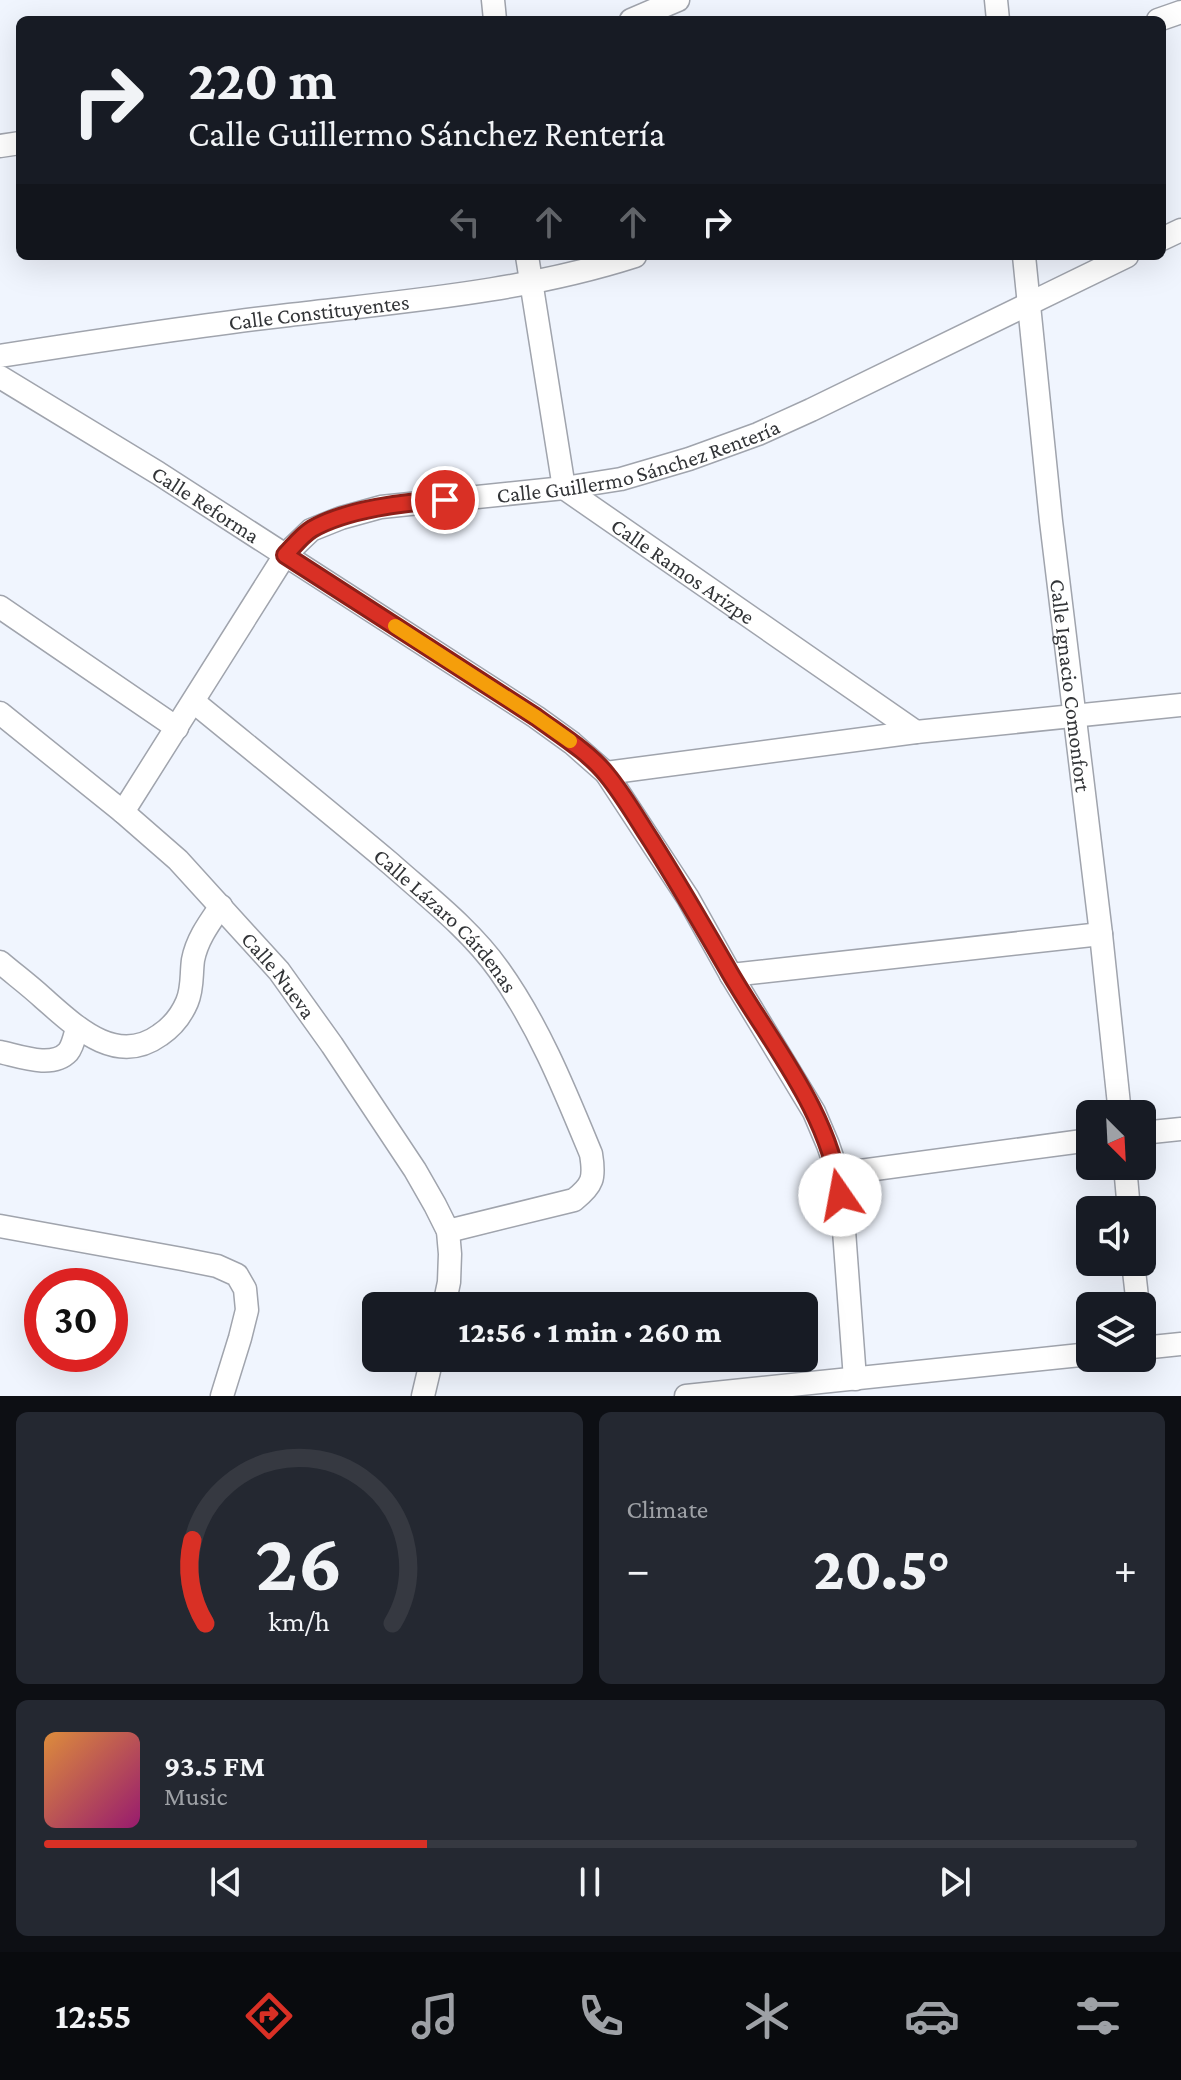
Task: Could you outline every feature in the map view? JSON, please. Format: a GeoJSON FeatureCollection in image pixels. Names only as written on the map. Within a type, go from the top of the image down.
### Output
{"type":"FeatureCollection","features":[{"type":"Feature","properties":{"kind":"street"},"geometry":{"type":"LineString","coordinates":[[640,16],[678,0]]}},
{"type":"Feature","properties":{"kind":"street"},"geometry":{"type":"LineString","coordinates":[[528,260],[564,488]]}},
{"type":"Feature","properties":{"kind":"street","name":"Calle Constituyentes"},"geometry":{"type":"LineString","coordinates":[[0,356],[212,324],[531,284],[622,260]]}},
{"type":"Feature","properties":{"kind":"street","name":"Calle Ignacio Comonfort"},"geometry":{"type":"LineString","coordinates":[[1025,260],[1051,521],[1119,1100]]}},
{"type":"Feature","properties":{"kind":"street","name":"Calle Guillermo Sánchez Rentería"},"geometry":{"type":"LineString","coordinates":[[123,812],[285,555],[311,530],[381,507],[564,488],[621,479],[689,459],[758,434],[1119,260]]}},
{"type":"Feature","properties":{"kind":"street","name":"Calle Reforma"},"geometry":{"type":"LineString","coordinates":[[0,377],[158,473],[536,717],[606,773],[688,898],[814,1112],[828,1145],[838,1174],[843,1217],[855,1379]]}},
{"type":"Feature","properties":{"kind":"street","name":"Calle Ramos Arizpe"},"geometry":{"type":"LineString","coordinates":[[564,488],[916,732]]}},
{"type":"Feature","properties":{"kind":"street"},"geometry":{"type":"LineString","coordinates":[[0,607],[177,728]]}},
{"type":"Feature","properties":{"kind":"street","name":"Calle Lázaro Cárdenas"},"geometry":{"type":"LineString","coordinates":[[194,702],[344,825],[468,934],[497,967],[521,1003],[540,1040],[591,1154],[594,1173],[587,1190],[574,1200],[448,1231]]}},
{"type":"Feature","properties":{"kind":"street"},"geometry":{"type":"LineString","coordinates":[[606,773],[916,732],[1181,705]]}},
{"type":"Feature","properties":{"kind":"street","name":"Calle Nueva"},"geometry":{"type":"LineString","coordinates":[[0,713],[178,860],[279,971],[415,1170],[435,1205],[448,1231],[447,1292]]}},
{"type":"Feature","properties":{"kind":"street"},"geometry":{"type":"LineString","coordinates":[[0,962],[77,1028],[122,1047],[140,1045],[165,1032],[184,1010],[192,987],[197,946],[221,906]]}},
{"type":"Feature","properties":{"kind":"street"},"geometry":{"type":"LineString","coordinates":[[731,975],[1101,934]]}},
{"type":"Feature","properties":{"kind":"street"},"geometry":{"type":"LineString","coordinates":[[0,1052],[34,1059],[54,1059],[69,1051],[77,1028]]}},
{"type":"Feature","properties":{"kind":"street"},"geometry":{"type":"LineString","coordinates":[[1156,1132],[1181,1129]]}},
{"type":"Feature","properties":{"kind":"street"},"geometry":{"type":"LineString","coordinates":[[838,1174],[1076,1142]]}},
{"type":"Feature","properties":{"kind":"street"},"geometry":{"type":"LineString","coordinates":[[0,1226],[217,1266],[237,1275],[245,1289],[247,1310],[222,1396]]}},
{"type":"Feature","properties":{"kind":"street"},"geometry":{"type":"LineString","coordinates":[[1156,1347],[1181,1344]]}},
{"type":"Feature","properties":{"kind":"street"},"geometry":{"type":"LineString","coordinates":[[686,1396],[1076,1355]]}},
{"type":"Feature","properties":{"kind":"street"},"geometry":{"type":"LineString","coordinates":[[423,1396],[429,1372]]}},
{"type":"Feature","properties":{"kind":"slow traffic"},"geometry":{"type":"LineString","coordinates":[[395,626],[570,741]]}},
{"type":"Feature","properties":{"kind":"route"},"geometry":{"type":"LineString","coordinates":[[445,500],[381,507],[341,518],[311,530],[285,555],[536,717],[606,773],[688,898],[814,1112],[838,1174],[840,1195]]}}]}
